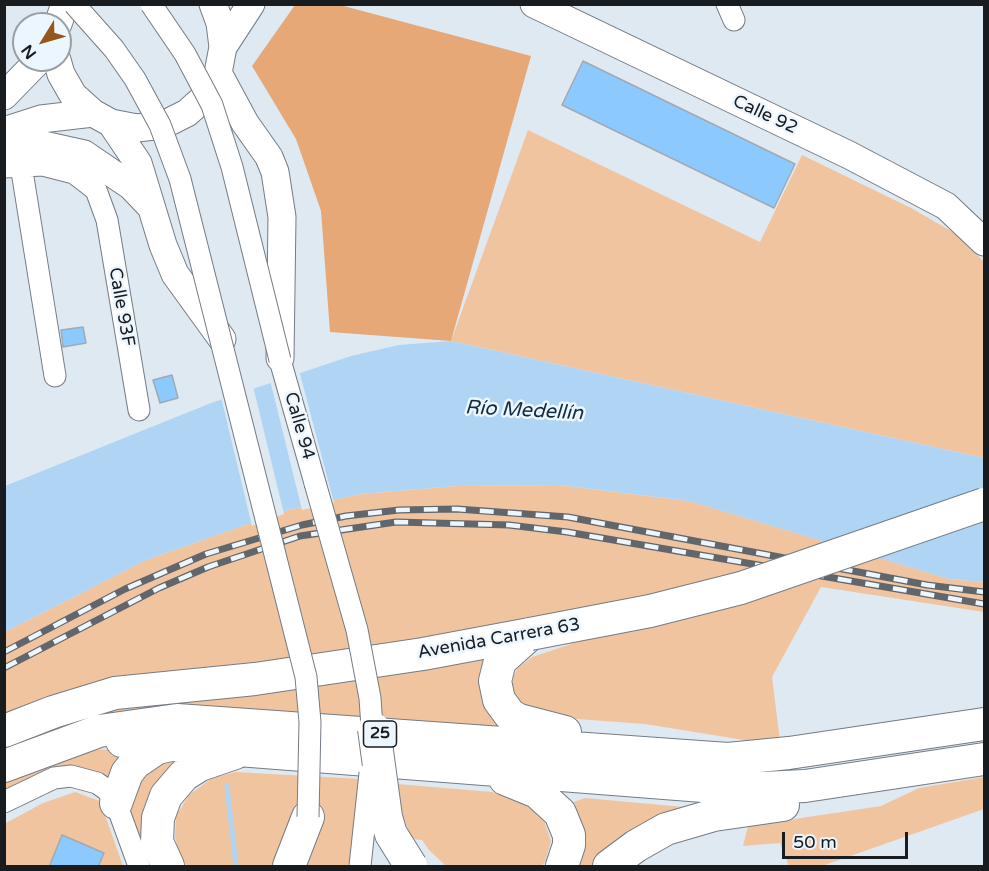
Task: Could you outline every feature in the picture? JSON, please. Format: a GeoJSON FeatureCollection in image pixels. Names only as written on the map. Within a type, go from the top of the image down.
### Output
{"type":"FeatureCollection","features":[{"type":"Feature","properties":{"kind":"highway","name":"Avenida Carrera 63"},"geometry":{"type":"LineString","coordinates":[[4,731],[53,712],[115,693],[255,679],[423,654],[650,611],[741,588],[984,504]]}},
{"type":"Feature","properties":{"kind":"highway"},"geometry":{"type":"LineString","coordinates":[[530,634],[500,661],[495,672],[496,691],[503,707],[510,715],[534,726],[705,759]]}},
{"type":"Feature","properties":{"kind":"highway","name":"25"},"geometry":{"type":"LineString","coordinates":[[4,766],[57,744],[126,725],[200,720],[705,759],[772,756],[984,724]]}},
{"type":"Feature","properties":{"kind":"highway"},"geometry":{"type":"LineString","coordinates":[[374,729],[388,825],[400,852],[411,867]]}},
{"type":"Feature","properties":{"kind":"highway","name":"25"},"geometry":{"type":"LineString","coordinates":[[57,744],[117,740],[175,743],[742,789],[805,786],[919,771],[984,759]]}},
{"type":"Feature","properties":{"kind":"highway"},"geometry":{"type":"LineString","coordinates":[[116,803],[127,773],[135,763],[157,748],[175,743]]}},
{"type":"Feature","properties":{"kind":"highway"},"geometry":{"type":"LineString","coordinates":[[157,865],[158,818],[166,796],[184,775],[200,765],[246,750]]}},
{"type":"Feature","properties":{"kind":"highway"},"geometry":{"type":"LineString","coordinates":[[476,768],[525,786],[551,802],[567,825],[569,835],[569,845],[562,867]]}},
{"type":"Feature","properties":{"kind":"highway"},"geometry":{"type":"LineString","coordinates":[[609,867],[656,835],[692,820],[814,800],[919,771]]}},
{"type":"Feature","properties":{"kind":"highway"},"geometry":{"type":"LineString","coordinates":[[289,867],[308,817]]}},
{"type":"Feature","properties":{"kind":"main road"},"geometry":{"type":"LineString","coordinates":[[213,4],[220,23],[220,60],[249,128],[269,157],[282,217],[280,360]]}},
{"type":"Feature","properties":{"kind":"main road"},"geometry":{"type":"LineString","coordinates":[[4,131],[41,119],[102,118],[137,128],[163,125],[187,113],[206,96],[220,60],[251,4]]}},
{"type":"Feature","properties":{"kind":"main road","name":"Calle 92"},"geometry":{"type":"LineString","coordinates":[[534,4],[849,155],[946,206],[984,242]]}},
{"type":"Feature","properties":{"kind":"main road"},"geometry":{"type":"LineString","coordinates":[[4,96],[27,72]]}},
{"type":"Feature","properties":{"kind":"main road"},"geometry":{"type":"LineString","coordinates":[[60,72],[73,95],[102,118],[131,149],[140,186],[154,209],[163,245],[175,274],[222,339]]}},
{"type":"Feature","properties":{"kind":"main road"},"geometry":{"type":"LineString","coordinates":[[4,144],[30,141],[84,154],[140,186]]}},
{"type":"Feature","properties":{"kind":"street"},"geometry":{"type":"LineString","coordinates":[[74,4],[93,23],[135,79],[160,125],[180,179],[306,677],[310,747],[304,867]]}},
{"type":"Feature","properties":{"kind":"street","name":"Calle 94"},"geometry":{"type":"LineString","coordinates":[[151,4],[185,54],[212,105],[232,167],[280,360],[357,630],[374,729],[360,867]]}},
{"type":"Feature","properties":{"kind":"street","name":"Calle 93F"},"geometry":{"type":"LineString","coordinates":[[13,166],[43,165],[74,173],[96,190],[103,205],[139,410]]}},
{"type":"Feature","properties":{"kind":"street"},"geometry":{"type":"LineString","coordinates":[[13,166],[55,376]]}},
{"type":"Feature","properties":{"kind":"street"},"geometry":{"type":"LineString","coordinates":[[4,802],[38,783],[54,778],[71,776],[97,783],[107,790],[157,865]]}},
{"type":"Feature","properties":{"kind":"shaded area"},"geometry":{"type":"Polygon","coordinates":[[[295,5],[340,5],[531,56],[451,341],[330,332],[321,211],[296,139],[252,66],[295,5]]]}},
{"type":"Feature","properties":{"kind":"shaded area"},"geometry":{"type":"Polygon","coordinates":[[[528,130],[760,242],[802,155],[911,208],[958,235],[984,262],[984,458],[451,341],[528,130]]]}},
{"type":"Feature","properties":{"kind":"shaded area"},"geometry":{"type":"Polygon","coordinates":[[[559,485],[689,501],[949,579],[984,582],[984,612],[821,587],[772,677],[780,741],[744,740],[645,724],[550,717],[529,711],[514,696],[512,678],[518,668],[532,657],[580,641],[687,617],[637,601],[5,720],[5,632],[146,560],[288,510],[360,494],[456,486],[559,485]]]}},
{"type":"Feature","properties":{"kind":"shaded area"},"geometry":{"type":"Polygon","coordinates":[[[489,655],[520,734],[282,715],[5,759],[5,739],[118,705],[489,655]]]}},
{"type":"Feature","properties":{"kind":"shaded area"},"geometry":{"type":"Polygon","coordinates":[[[130,748],[112,781],[5,793],[4,777],[77,751],[130,748]]]}},
{"type":"Feature","properties":{"kind":"shaded area"},"geometry":{"type":"Polygon","coordinates":[[[190,758],[158,866],[150,866],[129,813],[129,790],[149,761],[190,758]]]}},
{"type":"Feature","properties":{"kind":"shaded area"},"geometry":{"type":"Polygon","coordinates":[[[236,772],[361,779],[351,866],[187,866],[179,856],[175,837],[176,816],[189,795],[212,778],[236,772]]]}},
{"type":"Feature","properties":{"kind":"shaded area"},"geometry":{"type":"Polygon","coordinates":[[[984,777],[984,809],[822,866],[789,866],[780,843],[743,846],[748,826],[881,806],[919,788],[984,777]]]}},
{"type":"Feature","properties":{"kind":"shaded area"},"geometry":{"type":"Polygon","coordinates":[[[398,784],[492,792],[527,803],[544,821],[551,841],[545,862],[541,866],[446,866],[422,840],[412,839],[402,814],[398,784]]]}},
{"type":"Feature","properties":{"kind":"shaded area"},"geometry":{"type":"Polygon","coordinates":[[[75,792],[100,801],[123,866],[5,866],[4,824],[43,803],[75,792]]]}},
{"type":"Feature","properties":{"kind":"shaded area"},"geometry":{"type":"Polygon","coordinates":[[[585,798],[706,809],[601,866],[576,866],[568,804],[585,798]]]}},
{"type":"Feature","properties":{"kind":"water","name":"Río Medellín"},"geometry":{"type":"Polygon","coordinates":[[[451,341],[984,458],[984,582],[949,579],[689,501],[559,485],[456,486],[360,494],[288,510],[146,560],[5,632],[5,486],[211,403],[351,356],[399,345],[451,341]]]}},
{"type":"Feature","properties":{"kind":"pier"},"geometry":{"type":"Polygon","coordinates":[[[299,370],[334,503],[302,510],[270,380],[299,370]]]}},
{"type":"Feature","properties":{"kind":"pier"},"geometry":{"type":"Polygon","coordinates":[[[253,386],[284,514],[252,526],[221,397],[253,386]]]}},
{"type":"Feature","properties":{"kind":"building"},"geometry":{"type":"Polygon","coordinates":[[[583,61],[795,164],[774,208],[562,105],[583,61]]]}},
{"type":"Feature","properties":{"kind":"building"},"geometry":{"type":"Polygon","coordinates":[[[83,327],[86,343],[63,347],[61,330],[83,327]]]}},
{"type":"Feature","properties":{"kind":"building"},"geometry":{"type":"Polygon","coordinates":[[[172,375],[178,398],[160,403],[153,380],[172,375]]]}},
{"type":"Feature","properties":{"kind":"building"},"geometry":{"type":"Polygon","coordinates":[[[62,835],[104,853],[98,867],[49,867],[62,835]]]}},
{"type":"Feature","properties":{"kind":"waterway"},"geometry":{"type":"LineString","coordinates":[[227,786],[236,866]]}},
{"type":"Feature","properties":{"kind":"railway"},"geometry":{"type":"LineString","coordinates":[[4,652],[125,589],[206,554],[302,525],[346,516],[399,510],[457,509],[568,517],[927,585],[984,592]]}},
{"type":"Feature","properties":{"kind":"railway"},"geometry":{"type":"LineString","coordinates":[[4,668],[159,588],[208,567],[300,536],[396,522],[509,525],[567,532],[984,604]]}}]}
